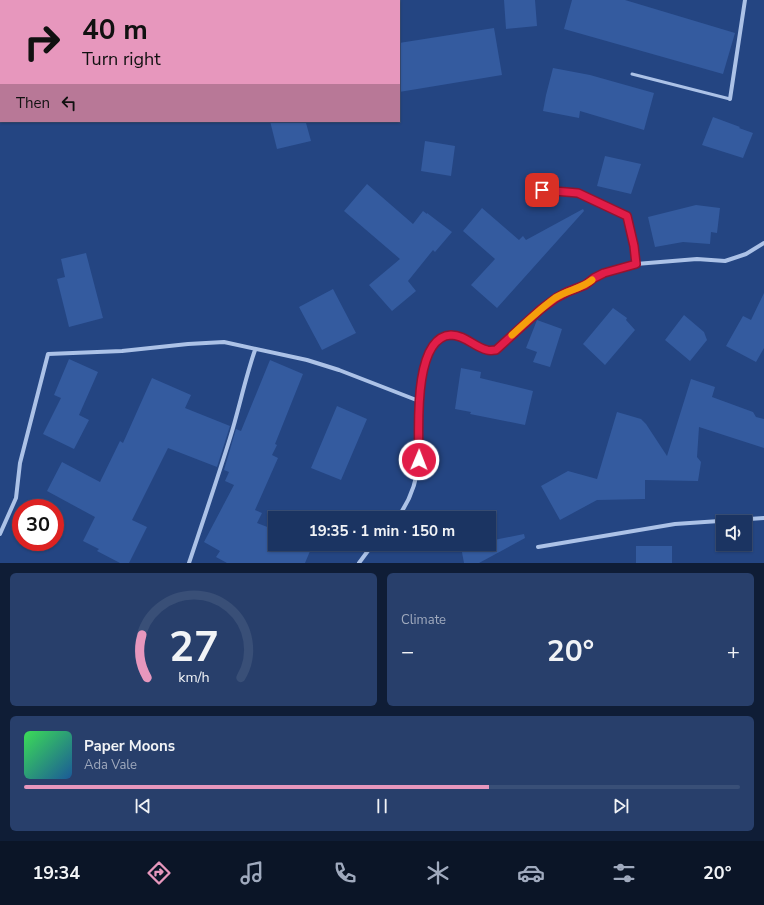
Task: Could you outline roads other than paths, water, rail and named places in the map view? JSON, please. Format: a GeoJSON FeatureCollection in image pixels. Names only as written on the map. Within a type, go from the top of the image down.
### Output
{"type":"FeatureCollection","features":[{"type":"Feature","properties":{"kind":"street"},"geometry":{"type":"LineString","coordinates":[[730,99],[745,0]]}},
{"type":"Feature","properties":{"kind":"street"},"geometry":{"type":"LineString","coordinates":[[402,511],[409,501],[413,491],[418,467],[420,436],[419,401],[423,369],[434,345],[442,338],[451,335],[463,338],[487,350],[496,350],[541,309],[556,298],[585,285],[604,273],[636,264],[697,259],[725,261],[738,258],[764,243]]}},
{"type":"Feature","properties":{"kind":"street"},"geometry":{"type":"LineString","coordinates":[[0,534],[16,498],[20,463],[48,354],[122,352],[188,344],[224,342],[255,350],[307,360],[339,370],[419,401]]}},
{"type":"Feature","properties":{"kind":"street"},"geometry":{"type":"LineString","coordinates":[[189,563],[217,480],[255,350]]}},
{"type":"Feature","properties":{"kind":"street"},"geometry":{"type":"LineString","coordinates":[[538,547],[675,524],[764,518]]}},
{"type":"Feature","properties":{"kind":"street"},"geometry":{"type":"LineString","coordinates":[[359,563],[368,551]]}},
{"type":"Feature","properties":{"kind":"lane"},"geometry":{"type":"LineString","coordinates":[[632,74],[730,99]]}},
{"type":"Feature","properties":{"kind":"lane"},"geometry":{"type":"LineString","coordinates":[[542,190],[578,193],[627,216],[634,246],[636,264]]}}]}
